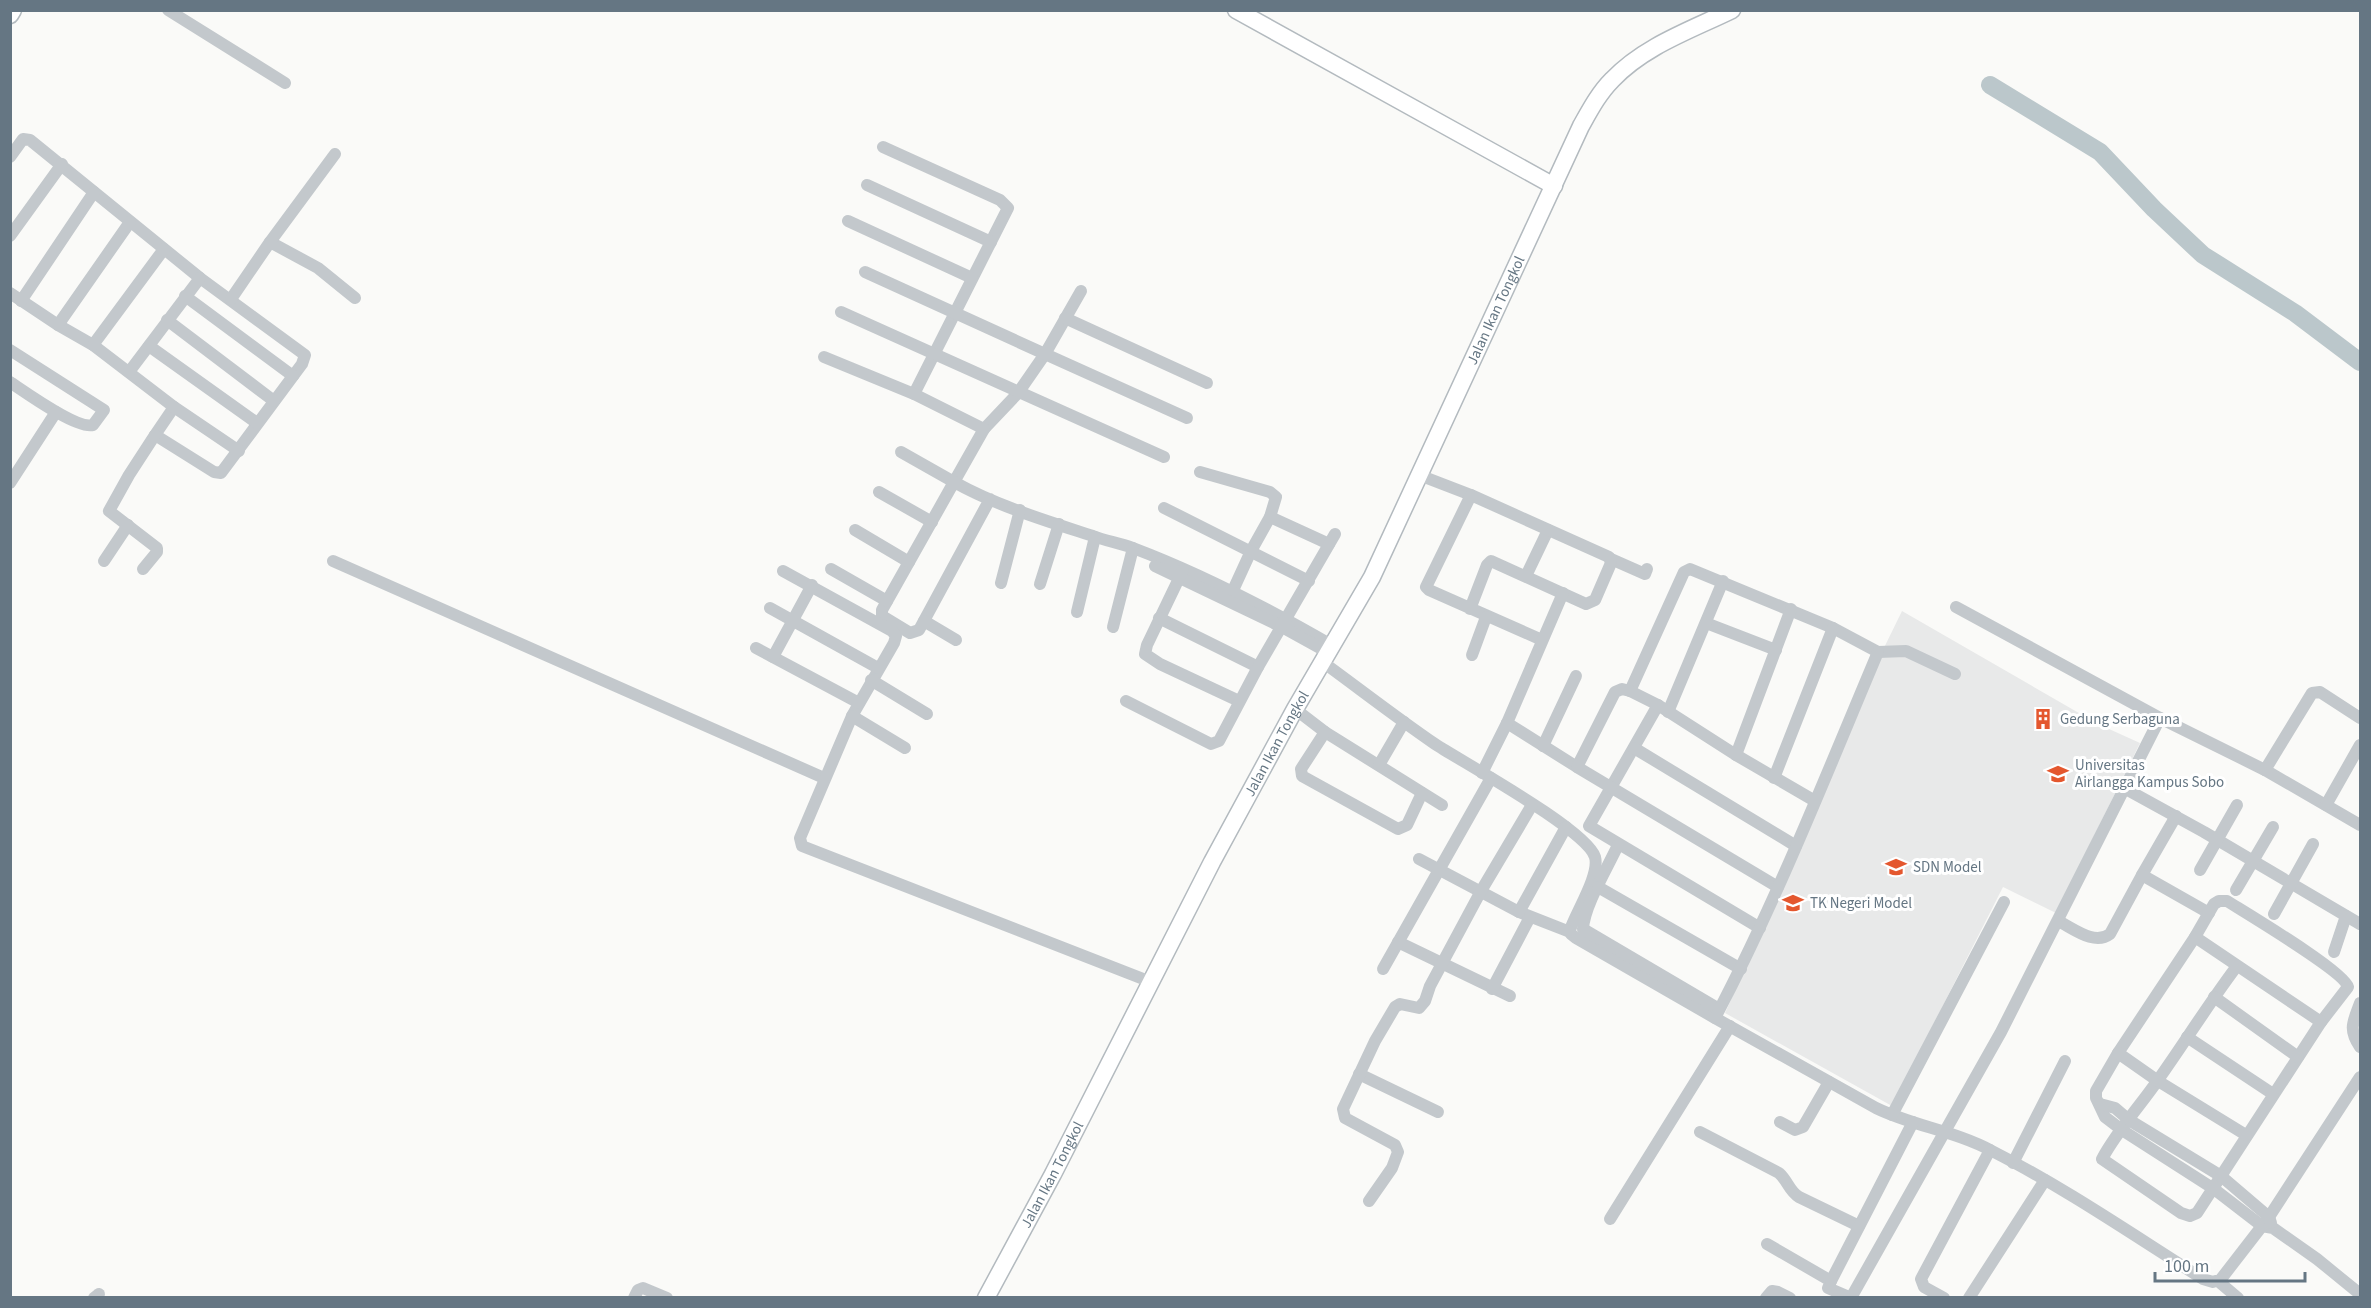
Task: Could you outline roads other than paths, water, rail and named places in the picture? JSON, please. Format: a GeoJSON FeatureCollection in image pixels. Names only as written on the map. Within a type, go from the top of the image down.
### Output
{"type":"FeatureCollection","features":[{"type":"Feature","properties":{"kind":"street"},"geometry":{"type":"LineString","coordinates":[[10,15],[14,10]]}},
{"type":"Feature","properties":{"kind":"street"},"geometry":{"type":"LineString","coordinates":[[168,10],[285,82]]}},
{"type":"Feature","properties":{"kind":"street"},"geometry":{"type":"LineString","coordinates":[[1236,10],[1554,186]]}},
{"type":"Feature","properties":{"kind":"street","name":"Jalan Ikan Tongkol"},"geometry":{"type":"LineString","coordinates":[[986,1298],[1053,1174],[1212,862],[1295,709],[1372,577],[1475,350],[1581,126],[1612,80],[1637,58],[1732,10]]}},
{"type":"Feature","properties":{"kind":"street"},"geometry":{"type":"LineString","coordinates":[[10,157],[26,138],[62,164],[200,278],[305,354],[302,364],[224,471],[219,473],[155,435]]}},
{"type":"Feature","properties":{"kind":"street"},"geometry":{"type":"LineString","coordinates":[[883,147],[1005,202],[1008,208],[914,394]]}},
{"type":"Feature","properties":{"kind":"street"},"geometry":{"type":"LineString","coordinates":[[231,299],[335,154]]}},
{"type":"Feature","properties":{"kind":"street"},"geometry":{"type":"LineString","coordinates":[[10,236],[62,164]]}},
{"type":"Feature","properties":{"kind":"street"},"geometry":{"type":"LineString","coordinates":[[867,185],[991,242]]}},
{"type":"Feature","properties":{"kind":"street"},"geometry":{"type":"LineString","coordinates":[[94,192],[16,297],[93,345],[238,451]]}},
{"type":"Feature","properties":{"kind":"street"},"geometry":{"type":"LineString","coordinates":[[848,221],[972,278]]}},
{"type":"Feature","properties":{"kind":"street"},"geometry":{"type":"LineString","coordinates":[[58,325],[130,222]]}},
{"type":"Feature","properties":{"kind":"street"},"geometry":{"type":"LineString","coordinates":[[270,242],[318,268],[356,298]]}},
{"type":"Feature","properties":{"kind":"street"},"geometry":{"type":"LineString","coordinates":[[93,345],[164,249]]}},
{"type":"Feature","properties":{"kind":"street"},"geometry":{"type":"LineString","coordinates":[[865,272],[1186,418]]}},
{"type":"Feature","properties":{"kind":"street"},"geometry":{"type":"LineString","coordinates":[[129,372],[200,278]]}},
{"type":"Feature","properties":{"kind":"street"},"geometry":{"type":"LineString","coordinates":[[990,499],[919,630],[910,633],[882,616],[882,610],[984,429],[1018,393],[1045,354],[1081,291]]}},
{"type":"Feature","properties":{"kind":"street"},"geometry":{"type":"LineString","coordinates":[[185,296],[293,376]]}},
{"type":"Feature","properties":{"kind":"street"},"geometry":{"type":"LineString","coordinates":[[841,312],[1164,457]]}},
{"type":"Feature","properties":{"kind":"street"},"geometry":{"type":"LineString","coordinates":[[1065,318],[1206,383]]}},
{"type":"Feature","properties":{"kind":"street"},"geometry":{"type":"LineString","coordinates":[[167,320],[274,401]]}},
{"type":"Feature","properties":{"kind":"street"},"geometry":{"type":"LineString","coordinates":[[149,346],[257,423]]}},
{"type":"Feature","properties":{"kind":"street"},"geometry":{"type":"LineString","coordinates":[[10,350],[104,410],[93,425],[88,427],[56,412],[10,382]]}},
{"type":"Feature","properties":{"kind":"street"},"geometry":{"type":"LineString","coordinates":[[824,357],[914,394],[984,429]]}},
{"type":"Feature","properties":{"kind":"street"},"geometry":{"type":"LineString","coordinates":[[143,570],[158,548],[109,511],[174,406]]}},
{"type":"Feature","properties":{"kind":"street"},"geometry":{"type":"LineString","coordinates":[[10,483],[56,412]]}},
{"type":"Feature","properties":{"kind":"street"},"geometry":{"type":"LineString","coordinates":[[901,452],[990,499],[1130,549],[1182,573],[1285,623],[1329,654],[1404,722],[1566,828],[1592,850],[1596,863],[1591,882],[1570,932]]}},
{"type":"Feature","properties":{"kind":"street"},"geometry":{"type":"LineString","coordinates":[[1200,472],[1274,494],[1276,500],[1270,517],[1230,597]]}},
{"type":"Feature","properties":{"kind":"street"},"geometry":{"type":"LineString","coordinates":[[1419,475],[1471,495],[1645,574],[1647,568]]}},
{"type":"Feature","properties":{"kind":"street"},"geometry":{"type":"LineString","coordinates":[[879,492],[932,522]]}},
{"type":"Feature","properties":{"kind":"street"},"geometry":{"type":"LineString","coordinates":[[1471,495],[1426,584],[1429,590],[1542,640]]}},
{"type":"Feature","properties":{"kind":"street"},"geometry":{"type":"LineString","coordinates":[[1164,508],[1309,581]]}},
{"type":"Feature","properties":{"kind":"street"},"geometry":{"type":"LineString","coordinates":[[1001,583],[1020,510]]}},
{"type":"Feature","properties":{"kind":"street"},"geometry":{"type":"LineString","coordinates":[[1126,701],[1211,744],[1220,741],[1239,701],[1332,539],[1270,517]]}},
{"type":"Feature","properties":{"kind":"street"},"geometry":{"type":"LineString","coordinates":[[1040,584],[1059,524]]}},
{"type":"Feature","properties":{"kind":"street"},"geometry":{"type":"LineString","coordinates":[[104,561],[128,525]]}},
{"type":"Feature","properties":{"kind":"street"},"geometry":{"type":"LineString","coordinates":[[855,530],[909,562]]}},
{"type":"Feature","properties":{"kind":"street"},"geometry":{"type":"LineString","coordinates":[[1526,576],[1548,530]]}},
{"type":"Feature","properties":{"kind":"street"},"geometry":{"type":"LineString","coordinates":[[1077,612],[1095,537]]}},
{"type":"Feature","properties":{"kind":"street"},"geometry":{"type":"LineString","coordinates":[[1113,627],[1130,549]]}},
{"type":"Feature","properties":{"kind":"street"},"geometry":{"type":"LineString","coordinates":[[1470,609],[1489,562],[1494,562],[1586,604],[1591,603],[1611,559]]}},
{"type":"Feature","properties":{"kind":"street"},"geometry":{"type":"LineString","coordinates":[[333,561],[824,778]]}},
{"type":"Feature","properties":{"kind":"street"},"geometry":{"type":"LineString","coordinates":[[831,568],[887,601]]}},
{"type":"Feature","properties":{"kind":"street"},"geometry":{"type":"LineString","coordinates":[[1630,691],[1684,572],[1692,570],[1791,609],[1878,652],[1906,651],[1954,674]]}},
{"type":"Feature","properties":{"kind":"street"},"geometry":{"type":"LineString","coordinates":[[783,571],[895,633],[894,643],[852,716],[824,778],[800,838],[802,846],[1151,982]]}},
{"type":"Feature","properties":{"kind":"street"},"geometry":{"type":"LineString","coordinates":[[1182,573],[1145,650],[1147,656],[1239,701]]}},
{"type":"Feature","properties":{"kind":"street"},"geometry":{"type":"LineString","coordinates":[[1723,581],[1706,622],[1663,708],[1634,748],[1589,826],[1760,928]]}},
{"type":"Feature","properties":{"kind":"street"},"geometry":{"type":"LineString","coordinates":[[772,657],[812,585]]}},
{"type":"Feature","properties":{"kind":"street"},"geometry":{"type":"LineString","coordinates":[[1383,969],[1440,870],[1487,775],[1563,593]]}},
{"type":"Feature","properties":{"kind":"street"},"geometry":{"type":"LineString","coordinates":[[1956,607],[2160,718],[2265,770],[2361,825]]}},
{"type":"Feature","properties":{"kind":"street"},"geometry":{"type":"LineString","coordinates":[[770,608],[878,668]]}},
{"type":"Feature","properties":{"kind":"street"},"geometry":{"type":"LineString","coordinates":[[1736,755],[1791,609]]}},
{"type":"Feature","properties":{"kind":"street"},"geometry":{"type":"LineString","coordinates":[[1472,655],[1486,617]]}},
{"type":"Feature","properties":{"kind":"street"},"geometry":{"type":"LineString","coordinates":[[1159,618],[1258,667]]}},
{"type":"Feature","properties":{"kind":"street"},"geometry":{"type":"LineString","coordinates":[[924,621],[956,640]]}},
{"type":"Feature","properties":{"kind":"street"},"geometry":{"type":"LineString","coordinates":[[1706,622],[1776,650]]}},
{"type":"Feature","properties":{"kind":"street"},"geometry":{"type":"LineString","coordinates":[[1774,778],[1833,628]]}},
{"type":"Feature","properties":{"kind":"street"},"geometry":{"type":"LineString","coordinates":[[756,648],[859,703]]}},
{"type":"Feature","properties":{"kind":"street"},"geometry":{"type":"LineString","coordinates":[[1717,1014],[1760,928],[1878,652]]}},
{"type":"Feature","properties":{"kind":"street"},"geometry":{"type":"LineString","coordinates":[[1543,746],[1576,676]]}},
{"type":"Feature","properties":{"kind":"street"},"geometry":{"type":"LineString","coordinates":[[871,680],[927,714]]}},
{"type":"Feature","properties":{"kind":"street"},"geometry":{"type":"LineString","coordinates":[[1577,767],[1615,692],[1622,689],[1663,708],[1736,755],[1815,801]]}},
{"type":"Feature","properties":{"kind":"street"},"geometry":{"type":"LineString","coordinates":[[2265,770],[2312,693],[2320,692],[2361,718]]}},
{"type":"Feature","properties":{"kind":"street"},"geometry":{"type":"LineString","coordinates":[[1295,709],[1325,732],[1442,805]]}},
{"type":"Feature","properties":{"kind":"street"},"geometry":{"type":"LineString","coordinates":[[852,716],[905,748]]}},
{"type":"Feature","properties":{"kind":"street"},"geometry":{"type":"LineString","coordinates":[[1767,1244],[1827,1289],[1852,1296],[2001,1032],[2160,718]]}},
{"type":"Feature","properties":{"kind":"street"},"geometry":{"type":"LineString","coordinates":[[1378,765],[1404,722]]}},
{"type":"Feature","properties":{"kind":"street"},"geometry":{"type":"LineString","coordinates":[[1507,723],[1778,887]]}},
{"type":"Feature","properties":{"kind":"street"},"geometry":{"type":"LineString","coordinates":[[1325,732],[1301,769],[1302,776],[1398,829],[1407,825],[1422,793]]}},
{"type":"Feature","properties":{"kind":"street"},"geometry":{"type":"LineString","coordinates":[[2326,805],[2361,745]]}},
{"type":"Feature","properties":{"kind":"street"},"geometry":{"type":"LineString","coordinates":[[1634,748],[1796,846]]}},
{"type":"Feature","properties":{"kind":"street"},"geometry":{"type":"LineString","coordinates":[[2124,788],[2361,924]]}},
{"type":"Feature","properties":{"kind":"street"},"geometry":{"type":"LineString","coordinates":[[1369,1201],[1392,1168],[1398,1152],[1395,1145],[1343,1115],[1343,1109],[1375,1041],[1395,1007],[1400,1004],[1419,1008],[1425,1001],[1481,891],[1532,805]]}},
{"type":"Feature","properties":{"kind":"street"},"geometry":{"type":"LineString","coordinates":[[2200,870],[2237,806]]}},
{"type":"Feature","properties":{"kind":"street"},"geometry":{"type":"LineString","coordinates":[[2058,921],[2096,940],[2110,934],[2176,816]]}},
{"type":"Feature","properties":{"kind":"street"},"geometry":{"type":"LineString","coordinates":[[2236,890],[2273,827]]}},
{"type":"Feature","properties":{"kind":"street"},"geometry":{"type":"LineString","coordinates":[[1492,989],[1566,828]]}},
{"type":"Feature","properties":{"kind":"street"},"geometry":{"type":"LineString","coordinates":[[2274,914],[2313,844]]}},
{"type":"Feature","properties":{"kind":"street"},"geometry":{"type":"LineString","coordinates":[[1618,845],[1598,887],[1583,929],[1717,1014],[1730,1026],[1829,1082],[1892,1115],[1947,1131],[1990,1150],[2045,1180],[2203,1279],[2218,1281],[2238,1298]]}},
{"type":"Feature","properties":{"kind":"street"},"geometry":{"type":"LineString","coordinates":[[1419,860],[1525,915],[1570,932],[1576,938],[1717,1014]]}},
{"type":"Feature","properties":{"kind":"street"},"geometry":{"type":"LineString","coordinates":[[2142,875],[2209,913]]}},
{"type":"Feature","properties":{"kind":"street"},"geometry":{"type":"LineString","coordinates":[[1598,887],[1741,969]]}},
{"type":"Feature","properties":{"kind":"street"},"geometry":{"type":"LineString","coordinates":[[2237,966],[2158,1081],[2125,1125],[2102,1159],[2181,1213],[2190,1216],[2197,1213],[2214,1189],[2246,1135],[2321,1022],[2346,991],[2345,980],[2227,901],[2218,901],[2209,913],[2118,1053],[2096,1091],[2096,1098],[2100,1104],[2115,1108],[2125,1125],[2214,1189],[2317,1259],[2359,1294]]}},
{"type":"Feature","properties":{"kind":"street"},"geometry":{"type":"LineString","coordinates":[[1892,1115],[2004,902]]}},
{"type":"Feature","properties":{"kind":"street"},"geometry":{"type":"LineString","coordinates":[[2334,952],[2346,916]]}},
{"type":"Feature","properties":{"kind":"street"},"geometry":{"type":"LineString","coordinates":[[2195,937],[2321,1022]]}},
{"type":"Feature","properties":{"kind":"street"},"geometry":{"type":"LineString","coordinates":[[1398,942],[1510,996]]}},
{"type":"Feature","properties":{"kind":"street"},"geometry":{"type":"LineString","coordinates":[[2214,997],[2298,1057]]}},
{"type":"Feature","properties":{"kind":"street"},"geometry":{"type":"LineString","coordinates":[[2361,1003],[2352,1029],[2353,1037],[2361,1047]]}},
{"type":"Feature","properties":{"kind":"street"},"geometry":{"type":"LineString","coordinates":[[1610,1219],[1730,1026]]}},
{"type":"Feature","properties":{"kind":"street"},"geometry":{"type":"LineString","coordinates":[[2187,1037],[2273,1095]]}},
{"type":"Feature","properties":{"kind":"street"},"geometry":{"type":"LineString","coordinates":[[2118,1053],[2158,1081],[2246,1135]]}},
{"type":"Feature","properties":{"kind":"street"},"geometry":{"type":"LineString","coordinates":[[2013,1163],[2065,1061]]}},
{"type":"Feature","properties":{"kind":"street"},"geometry":{"type":"LineString","coordinates":[[1359,1074],[1438,1112]]}},
{"type":"Feature","properties":{"kind":"street"},"geometry":{"type":"LineString","coordinates":[[2218,1281],[2268,1224],[2361,1077]]}},
{"type":"Feature","properties":{"kind":"street"},"geometry":{"type":"LineString","coordinates":[[1780,1122],[1795,1130],[1803,1127],[1829,1082]]}},
{"type":"Feature","properties":{"kind":"street"},"geometry":{"type":"LineString","coordinates":[[1827,1289],[1913,1122]]}},
{"type":"Feature","properties":{"kind":"street"},"geometry":{"type":"LineString","coordinates":[[2125,1125],[2221,1176],[2268,1224]]}},
{"type":"Feature","properties":{"kind":"street"},"geometry":{"type":"LineString","coordinates":[[1700,1132],[1779,1173],[1788,1181],[1793,1194],[1859,1226]]}},
{"type":"Feature","properties":{"kind":"street"},"geometry":{"type":"LineString","coordinates":[[1944,1298],[1924,1287],[1921,1279],[1990,1150]]}},
{"type":"Feature","properties":{"kind":"street"},"geometry":{"type":"LineString","coordinates":[[1969,1298],[2045,1180]]}},
{"type":"Feature","properties":{"kind":"street"},"geometry":{"type":"LineString","coordinates":[[634,1298],[638,1290],[644,1288],[667,1298]]}},
{"type":"Feature","properties":{"kind":"street"},"geometry":{"type":"LineString","coordinates":[[1766,1298],[1772,1291],[1790,1298]]}},
{"type":"Feature","properties":{"kind":"waterway"},"geometry":{"type":"LineString","coordinates":[[1990,85],[2100,152],[2154,209],[2203,255],[2295,313],[2360,362]]}},
{"type":"Feature","properties":{"kind":"place","name":"Gedung Serbaguna"},"geometry":{"type":"Point","coordinates":[2043,719]}},
{"type":"Feature","properties":{"kind":"place","name":"Universitas Airlangga Kampus Sobo"},"geometry":{"type":"Point","coordinates":[2058,774]}},
{"type":"Feature","properties":{"kind":"place","name":"SDN Model"},"geometry":{"type":"Point","coordinates":[1896,867]}},
{"type":"Feature","properties":{"kind":"place","name":"TK Negeri Model"},"geometry":{"type":"Point","coordinates":[1793,903]}}]}
